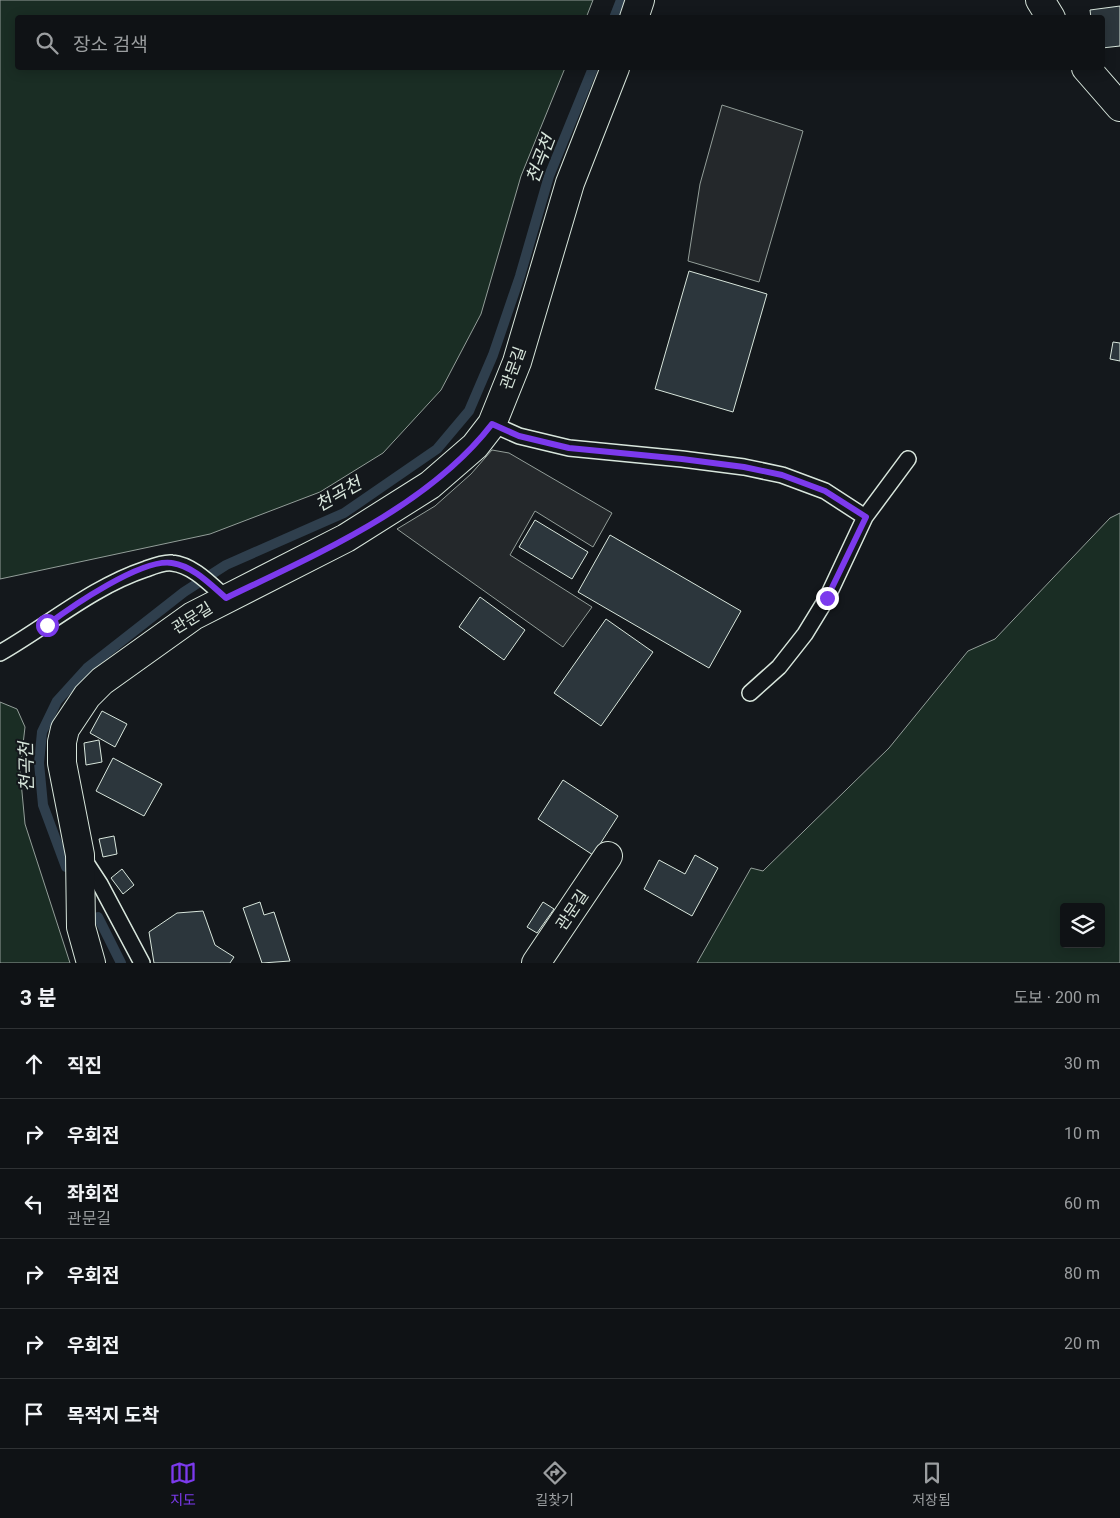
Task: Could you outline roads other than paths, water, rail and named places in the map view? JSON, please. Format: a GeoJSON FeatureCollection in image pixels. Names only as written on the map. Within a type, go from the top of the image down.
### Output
{"type":"FeatureCollection","features":[{"type":"Feature","properties":{"kind":"street"},"geometry":{"type":"LineString","coordinates":[[635,15],[640,0]]}},
{"type":"Feature","properties":{"kind":"street"},"geometry":{"type":"LineString","coordinates":[[1040,0],[1049,15]]}},
{"type":"Feature","properties":{"kind":"street","name":"관문길"},"geometry":{"type":"LineString","coordinates":[[91,963],[81,927],[80,855],[62,762],[62,742],[66,729],[87,696],[102,681],[193,616],[219,592],[346,538],[430,485],[457,464],[492,424],[517,362],[570,183],[614,70]]}},
{"type":"Feature","properties":{"kind":"street"},"geometry":{"type":"LineString","coordinates":[[1088,70],[1120,107]]}},
{"type":"Feature","properties":{"kind":"street","name":"관문길"},"geometry":{"type":"LineString","coordinates":[[536,963],[608,856]]}},
{"type":"Feature","properties":{"kind":"lane"},"geometry":{"type":"LineString","coordinates":[[492,424],[519,436],[569,448],[682,459],[744,467],[782,475],[825,491],[866,517]]}},
{"type":"Feature","properties":{"kind":"lane"},"geometry":{"type":"LineString","coordinates":[[750,694],[779,667],[805,634],[827,598],[866,517],[908,459]]}},
{"type":"Feature","properties":{"kind":"lane"},"geometry":{"type":"LineString","coordinates":[[0,653],[102,587],[131,574],[170,562],[196,572],[219,592]]}},
{"type":"Feature","properties":{"kind":"lane"},"geometry":{"type":"LineString","coordinates":[[80,855],[100,884],[142,963]]}},
{"type":"Feature","properties":{"kind":"waterway","name":"천곡천"},"geometry":{"type":"LineString","coordinates":[[615,15],[621,0]]}},
{"type":"Feature","properties":{"kind":"waterway","name":"천곡천"},"geometry":{"type":"LineString","coordinates":[[66,867],[43,805],[39,763],[42,732],[57,701],[87,668],[184,592],[226,565],[344,513],[437,449],[469,411],[493,355],[520,276],[549,176],[592,70]]}},
{"type":"Feature","properties":{"kind":"waterway","name":"천곡천"},"geometry":{"type":"LineString","coordinates":[[98,917],[121,963]]}}]}
